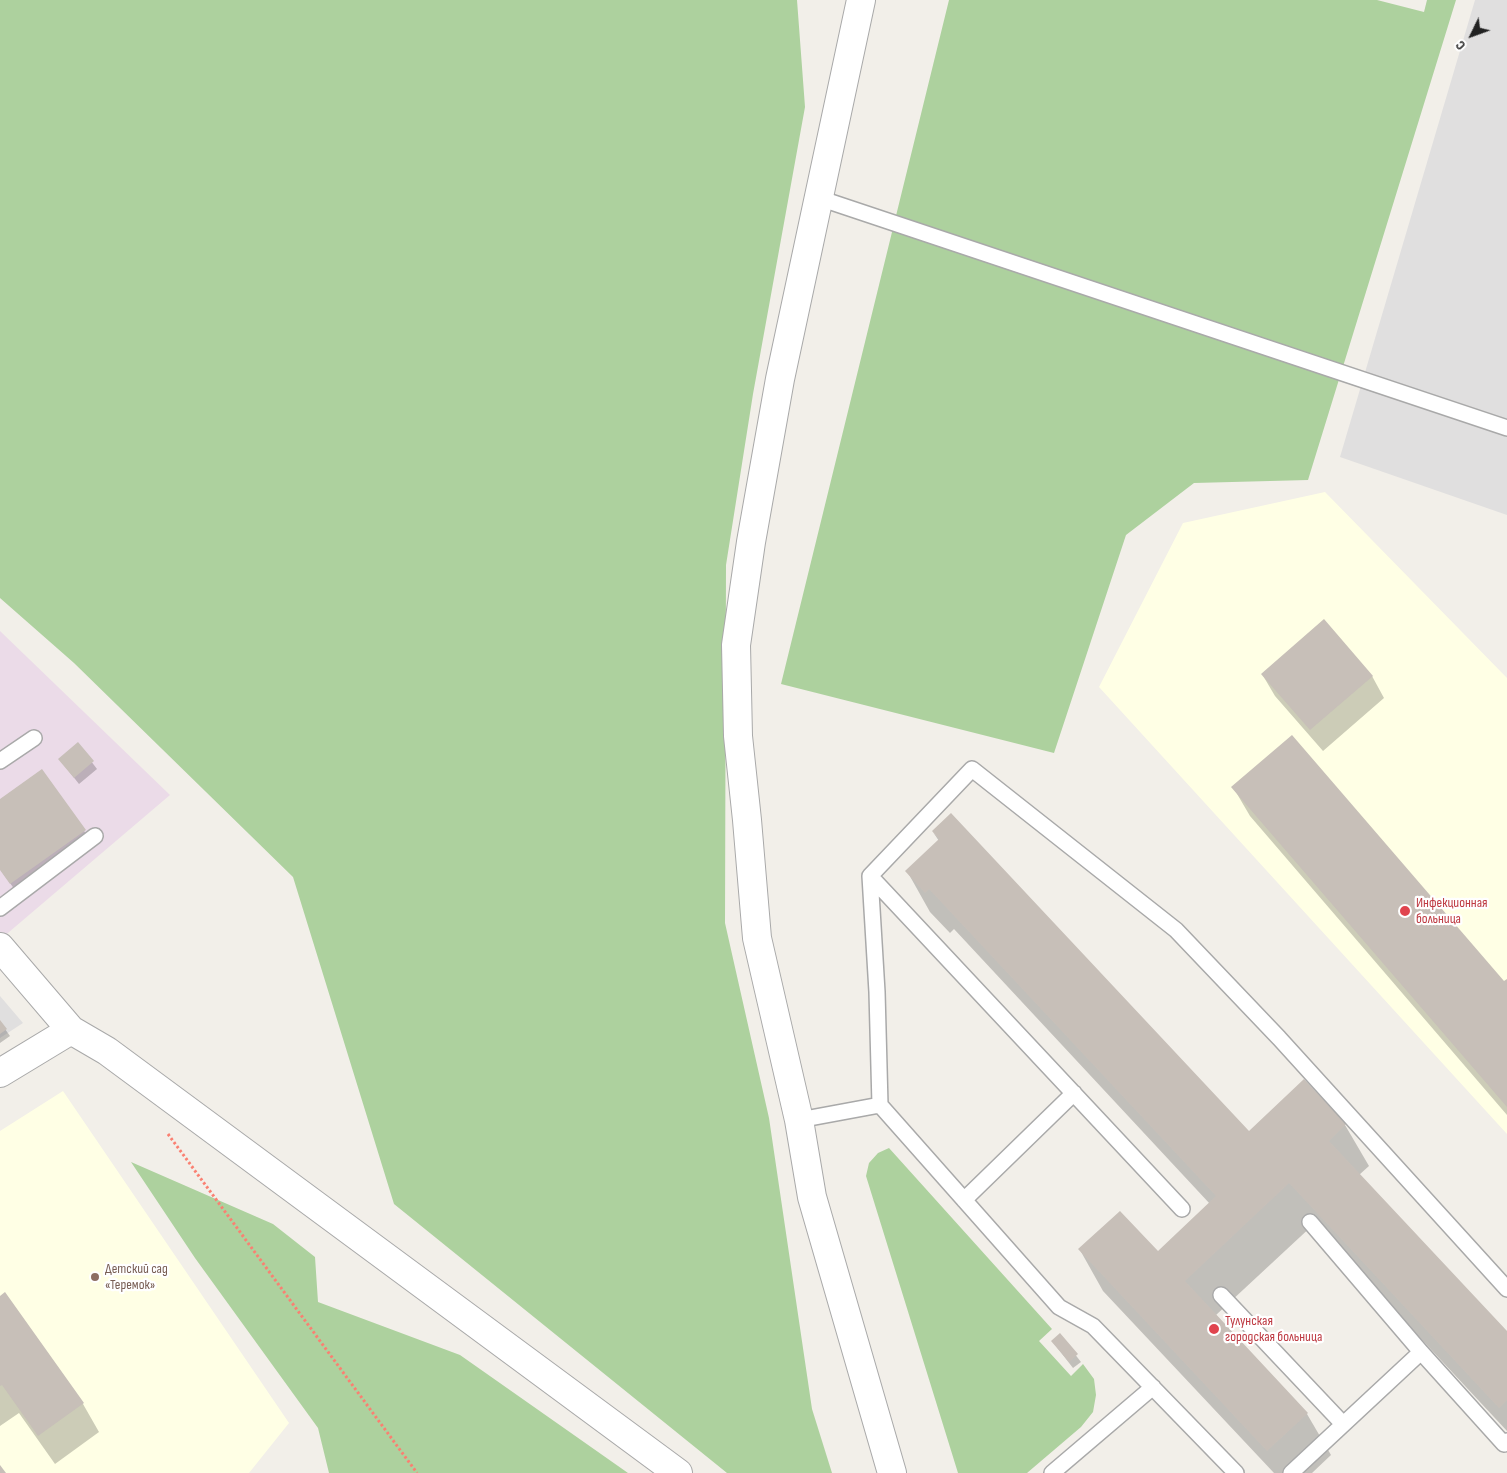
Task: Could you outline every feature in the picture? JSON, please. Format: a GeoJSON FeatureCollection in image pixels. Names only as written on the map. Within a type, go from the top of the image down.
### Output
{"type":"FeatureCollection","features":[{"type":"Feature","properties":{"kind":"street"},"geometry":{"type":"LineString","coordinates":[[860,0],[780,379],[751,542],[736,645],[738,736],[757,938],[799,1120],[812,1197],[892,1473]]}},
{"type":"Feature","properties":{"kind":"street"},"geometry":{"type":"LineString","coordinates":[[0,947],[71,1030],[115,1057],[678,1473]]}},
{"type":"Feature","properties":{"kind":"street"},"geometry":{"type":"LineString","coordinates":[[0,1073],[71,1030]]}},
{"type":"Feature","properties":{"kind":"lane"},"geometry":{"type":"LineString","coordinates":[[819,198],[1507,428]]}},
{"type":"Feature","properties":{"kind":"lane"},"geometry":{"type":"LineString","coordinates":[[0,762],[34,738]]}},
{"type":"Feature","properties":{"kind":"lane"},"geometry":{"type":"LineString","coordinates":[[1236,1473],[1093,1326],[1058,1307],[880,1105],[878,992],[870,876],[972,769],[1176,930],[1279,1038],[1507,1289]]}},
{"type":"Feature","properties":{"kind":"lane"},"geometry":{"type":"LineString","coordinates":[[0,908],[95,836]]}},
{"type":"Feature","properties":{"kind":"lane"},"geometry":{"type":"LineString","coordinates":[[870,876],[1182,1209]]}},
{"type":"Feature","properties":{"kind":"lane"},"geometry":{"type":"LineString","coordinates":[[964,1200],[1074,1093]]}},
{"type":"Feature","properties":{"kind":"lane"},"geometry":{"type":"LineString","coordinates":[[799,1120],[880,1105]]}},
{"type":"Feature","properties":{"kind":"lane"},"geometry":{"type":"LineString","coordinates":[[1310,1222],[1421,1352],[1504,1444],[1507,1441]]}},
{"type":"Feature","properties":{"kind":"lane"},"geometry":{"type":"LineString","coordinates":[[1221,1295],[1343,1424]]}},
{"type":"Feature","properties":{"kind":"lane"},"geometry":{"type":"LineString","coordinates":[[1291,1473],[1421,1352]]}},
{"type":"Feature","properties":{"kind":"lane"},"geometry":{"type":"LineString","coordinates":[[1052,1473],[1153,1387]]}},
{"type":"Feature","properties":{"kind":"path"},"geometry":{"type":"LineString","coordinates":[[166,1131],[417,1473]]}},
{"type":"Feature","properties":{"kind":"shaded area"},"geometry":{"type":"Polygon","coordinates":[[[1475,0],[1507,0],[1507,515],[1340,457],[1475,0]]]}},
{"type":"Feature","properties":{"kind":"shaded area","name":"Инфекционная больница"},"geometry":{"type":"Polygon","coordinates":[[[1325,492],[1507,678],[1507,1134],[1099,687],[1183,523],[1325,492]]]}},
{"type":"Feature","properties":{"kind":"shaded area"},"geometry":{"type":"Polygon","coordinates":[[[0,631],[170,795],[2,938],[0,937],[0,631]]]}},
{"type":"Feature","properties":{"kind":"shaded area"},"geometry":{"type":"Polygon","coordinates":[[[0,996],[23,1023],[0,1038],[0,996]]]}},
{"type":"Feature","properties":{"kind":"shaded area","name":"Детский сад «Теремок»"},"geometry":{"type":"Polygon","coordinates":[[[63,1091],[289,1423],[249,1473],[0,1473],[0,1131],[63,1091]]]}},
{"type":"Feature","properties":{"kind":"green space"},"geometry":{"type":"Polygon","coordinates":[[[0,0],[797,0],[805,107],[753,394],[726,565],[725,923],[769,1118],[812,1409],[832,1473],[727,1473],[394,1204],[293,877],[74,663],[0,598],[0,0]]]}},
{"type":"Feature","properties":{"kind":"green space"},"geometry":{"type":"Polygon","coordinates":[[[949,0],[1377,0],[1424,12],[1427,0],[1456,0],[1308,480],[1194,483],[1126,535],[1054,753],[781,684],[949,0]]]}},
{"type":"Feature","properties":{"kind":"green space"},"geometry":{"type":"Polygon","coordinates":[[[889,1148],[1052,1329],[1039,1341],[1071,1376],[1083,1364],[1094,1379],[1096,1395],[1093,1412],[1081,1427],[1027,1473],[958,1473],[866,1176],[869,1163],[878,1153],[889,1148]]]}},
{"type":"Feature","properties":{"kind":"green space"},"geometry":{"type":"Polygon","coordinates":[[[131,1162],[273,1224],[315,1257],[318,1302],[460,1355],[628,1473],[329,1473],[318,1428],[195,1258],[131,1162]]]}},
{"type":"Feature","properties":{"kind":"building"},"geometry":{"type":"Polygon","coordinates":[[[1324,619],[1373,676],[1310,730],[1261,674],[1324,619]]]}},
{"type":"Feature","properties":{"kind":"building"},"geometry":{"type":"Polygon","coordinates":[[[1292,735],[1504,981],[1507,979],[1507,1107],[1231,787],[1292,735]]]}},
{"type":"Feature","properties":{"kind":"building"},"geometry":{"type":"Polygon","coordinates":[[[78,742],[94,761],[74,778],[58,759],[78,742]]]}},
{"type":"Feature","properties":{"kind":"building"},"geometry":{"type":"Polygon","coordinates":[[[42,769],[86,830],[10,884],[0,870],[0,799],[42,769]]]}},
{"type":"Feature","properties":{"kind":"building"},"geometry":{"type":"Polygon","coordinates":[[[951,813],[1249,1131],[1304,1079],[1346,1124],[1329,1141],[1507,1331],[1507,1400],[1499,1408],[1289,1183],[1185,1281],[1308,1413],[1267,1451],[1078,1249],[1120,1211],[1158,1251],[1216,1196],[929,889],[925,893],[905,871],[939,839],[932,831],[951,813]]]}},
{"type":"Feature","properties":{"kind":"building"},"geometry":{"type":"Polygon","coordinates":[[[0,1020],[7,1029],[0,1034],[0,1020]]]}},
{"type":"Feature","properties":{"kind":"building"},"geometry":{"type":"Polygon","coordinates":[[[5,1292],[84,1403],[38,1436],[2,1385],[0,1386],[0,1296],[5,1292]]]}},
{"type":"Feature","properties":{"kind":"building"},"geometry":{"type":"Polygon","coordinates":[[[1060,1333],[1078,1354],[1069,1362],[1051,1341],[1060,1333]]]}},
{"type":"Feature","properties":{"kind":"building"},"geometry":{"type":"Polygon","coordinates":[[[0,1465],[6,1473],[0,1473],[0,1465]]]}},
{"type":"Feature","properties":{"kind":"place","name":"Инфекционная больница"},"geometry":{"type":"Point","coordinates":[1405,911]}},
{"type":"Feature","properties":{"kind":"place","name":"Детский сад «Теремок»"},"geometry":{"type":"Point","coordinates":[95,1277]}},
{"type":"Feature","properties":{"kind":"place","name":"Тулунская городская больница"},"geometry":{"type":"Point","coordinates":[1214,1329]}}]}
